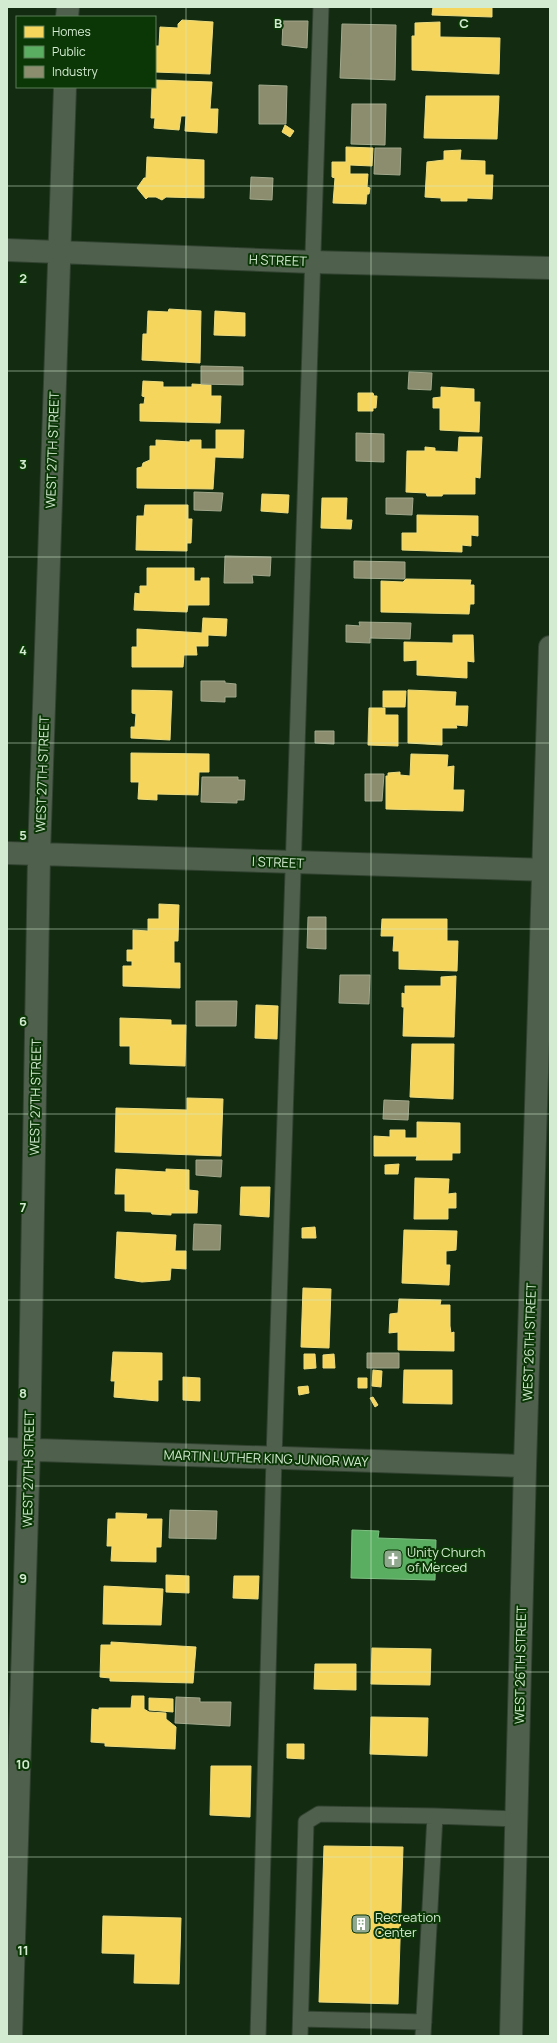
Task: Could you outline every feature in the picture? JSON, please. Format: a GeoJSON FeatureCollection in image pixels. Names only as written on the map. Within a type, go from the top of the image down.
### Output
{"type":"FeatureCollection","features":[{"type":"Feature","properties":{"kind":"street","name":"WEST 27TH STREET"},"geometry":{"type":"LineString","coordinates":[[11,2036],[29,1450],[40,854],[58,251],[65,88]]}},
{"type":"Feature","properties":{"kind":"street","name":"H STREET"},"geometry":{"type":"LineString","coordinates":[[7,250],[311,262],[550,268]]}},
{"type":"Feature","properties":{"kind":"street","name":"WEST 26TH STREET"},"geometry":{"type":"LineString","coordinates":[[511,2036],[525,1466],[547,870],[550,647]]}},
{"type":"Feature","properties":{"kind":"street","name":"I STREET"},"geometry":{"type":"LineString","coordinates":[[7,853],[547,870]]}},
{"type":"Feature","properties":{"kind":"street","name":"MARTIN LUTHER KING JUNIOR WAY"},"geometry":{"type":"LineString","coordinates":[[7,1449],[525,1466]]}},
{"type":"Feature","properties":{"kind":"lane"},"geometry":{"type":"LineString","coordinates":[[258,2036],[274,1458],[320,7]]}},
{"type":"Feature","properties":{"kind":"lane"},"geometry":{"type":"LineString","coordinates":[[300,2036],[306,1822],[319,1814],[516,1819]]}},
{"type":"Feature","properties":{"kind":"lane"},"geometry":{"type":"LineString","coordinates":[[300,2018],[424,2029],[435,1816]]}},
{"type":"Feature","properties":{"kind":"building: Homes"},"geometry":{"type":"Polygon","coordinates":[[[433,7],[492,7],[492,17],[432,15],[433,7]]]}},
{"type":"Feature","properties":{"kind":"building: Homes"},"geometry":{"type":"Polygon","coordinates":[[[182,20],[213,22],[210,74],[156,72],[156,46],[159,46],[160,27],[178,28],[178,24],[182,20]]]}},
{"type":"Feature","properties":{"kind":"building: Homes"},"geometry":{"type":"Polygon","coordinates":[[[440,22],[440,37],[500,38],[499,74],[412,70],[412,36],[415,36],[415,23],[440,22]]]}},
{"type":"Feature","properties":{"kind":"building: Homes"},"geometry":{"type":"Polygon","coordinates":[[[156,80],[212,82],[210,109],[218,109],[217,133],[185,131],[186,116],[181,116],[179,130],[154,128],[155,118],[151,118],[152,88],[156,88],[156,80]]]}},
{"type":"Feature","properties":{"kind":"building: Homes"},"geometry":{"type":"Polygon","coordinates":[[[426,96],[499,96],[497,139],[424,138],[426,96]]]}},
{"type":"Feature","properties":{"kind":"building: Homes"},"geometry":{"type":"Polygon","coordinates":[[[285,125],[294,131],[290,137],[282,132],[285,125]]]}},
{"type":"Feature","properties":{"kind":"building: Homes"},"geometry":{"type":"Polygon","coordinates":[[[346,147],[373,148],[372,166],[350,165],[350,174],[368,174],[367,187],[370,188],[369,194],[367,194],[366,204],[333,203],[335,178],[332,177],[332,162],[346,162],[346,147]]]}},
{"type":"Feature","properties":{"kind":"building: Homes"},"geometry":{"type":"Polygon","coordinates":[[[461,150],[460,160],[485,161],[485,175],[493,175],[492,199],[467,198],[467,201],[441,201],[441,198],[425,197],[427,162],[444,160],[444,151],[461,150]]]}},
{"type":"Feature","properties":{"kind":"building: Homes"},"geometry":{"type":"Polygon","coordinates":[[[147,157],[204,160],[204,198],[166,197],[162,200],[156,197],[148,197],[146,199],[137,188],[144,178],[146,178],[147,157]]]}},
{"type":"Feature","properties":{"kind":"building: Homes"},"geometry":{"type":"Polygon","coordinates":[[[169,309],[201,311],[200,363],[142,360],[143,334],[147,334],[148,311],[168,312],[169,309]]]}},
{"type":"Feature","properties":{"kind":"building: Homes"},"geometry":{"type":"Polygon","coordinates":[[[215,311],[245,313],[245,336],[214,335],[215,311]]]}},
{"type":"Feature","properties":{"kind":"building: Homes"},"geometry":{"type":"Polygon","coordinates":[[[143,381],[163,382],[163,387],[192,387],[192,384],[211,385],[211,396],[221,396],[220,423],[140,421],[140,404],[144,404],[145,397],[142,396],[143,381]]]}},
{"type":"Feature","properties":{"kind":"building: Homes"},"geometry":{"type":"Polygon","coordinates":[[[441,387],[474,389],[474,402],[480,402],[479,432],[440,430],[440,408],[433,408],[433,398],[441,397],[441,387]]]}},
{"type":"Feature","properties":{"kind":"building: Homes"},"geometry":{"type":"Polygon","coordinates":[[[358,393],[373,393],[374,396],[377,396],[376,408],[373,408],[373,411],[358,411],[358,393]]]}},
{"type":"Feature","properties":{"kind":"building: Homes"},"geometry":{"type":"Polygon","coordinates":[[[216,430],[244,430],[243,458],[215,457],[213,489],[137,488],[137,468],[142,467],[143,463],[150,460],[150,446],[156,446],[156,440],[190,442],[190,440],[201,440],[201,449],[216,449],[216,430]]]}},
{"type":"Feature","properties":{"kind":"building: Homes"},"geometry":{"type":"Polygon","coordinates":[[[459,437],[482,437],[480,478],[475,477],[475,494],[443,494],[442,496],[427,496],[426,493],[406,492],[407,451],[425,451],[425,447],[435,448],[435,451],[458,452],[459,437]]]}},
{"type":"Feature","properties":{"kind":"building: Homes"},"geometry":{"type":"Polygon","coordinates":[[[262,494],[289,495],[288,513],[261,511],[262,494]]]}},
{"type":"Feature","properties":{"kind":"building: Homes"},"geometry":{"type":"Polygon","coordinates":[[[322,498],[347,498],[346,520],[352,520],[351,529],[321,528],[322,498]]]}},
{"type":"Feature","properties":{"kind":"building: Homes"},"geometry":{"type":"Polygon","coordinates":[[[145,505],[188,505],[188,519],[192,519],[191,543],[187,543],[187,551],[136,550],[137,516],[144,516],[145,505]]]}},
{"type":"Feature","properties":{"kind":"building: Homes"},"geometry":{"type":"Polygon","coordinates":[[[417,515],[478,516],[478,536],[471,535],[471,546],[462,545],[462,552],[402,550],[402,533],[417,533],[417,515]]]}},
{"type":"Feature","properties":{"kind":"building: Homes"},"geometry":{"type":"Polygon","coordinates":[[[147,568],[194,568],[194,581],[201,581],[201,578],[209,578],[209,605],[188,605],[187,612],[134,610],[135,593],[140,594],[140,586],[147,586],[147,568]]]}},
{"type":"Feature","properties":{"kind":"building: Homes"},"geometry":{"type":"Polygon","coordinates":[[[406,579],[471,580],[470,585],[474,585],[474,604],[470,604],[469,614],[381,612],[381,581],[403,582],[406,579]]]}},
{"type":"Feature","properties":{"kind":"building: Homes"},"geometry":{"type":"Polygon","coordinates":[[[203,618],[227,619],[226,636],[208,635],[208,646],[196,646],[197,655],[184,655],[183,667],[132,667],[132,647],[137,647],[137,629],[202,633],[203,618]]]}},
{"type":"Feature","properties":{"kind":"building: Homes"},"geometry":{"type":"Polygon","coordinates":[[[453,635],[473,635],[474,662],[467,661],[467,678],[417,675],[417,660],[404,661],[404,642],[453,643],[453,635]]]}},
{"type":"Feature","properties":{"kind":"building: Homes"},"geometry":{"type":"Polygon","coordinates":[[[132,690],[172,691],[170,740],[131,738],[131,727],[135,727],[136,714],[132,713],[132,690]]]}},
{"type":"Feature","properties":{"kind":"building: Homes"},"geometry":{"type":"Polygon","coordinates":[[[408,690],[456,692],[455,706],[468,706],[467,726],[456,725],[457,728],[442,728],[442,745],[408,743],[408,690]]]}},
{"type":"Feature","properties":{"kind":"building: Homes"},"geometry":{"type":"Polygon","coordinates":[[[383,691],[406,691],[405,707],[383,707],[383,691]]]}},
{"type":"Feature","properties":{"kind":"building: Homes"},"geometry":{"type":"Polygon","coordinates":[[[369,708],[385,708],[385,715],[398,715],[398,746],[368,745],[369,708]]]}},
{"type":"Feature","properties":{"kind":"building: Homes"},"geometry":{"type":"Polygon","coordinates":[[[131,753],[209,754],[209,772],[199,772],[198,795],[157,794],[157,800],[138,799],[139,782],[131,782],[131,753]]]}},
{"type":"Feature","properties":{"kind":"building: Homes"},"geometry":{"type":"Polygon","coordinates":[[[411,754],[448,755],[447,767],[454,766],[453,790],[464,790],[463,811],[386,809],[386,776],[388,776],[388,773],[400,772],[400,775],[410,776],[411,754]]]}},
{"type":"Feature","properties":{"kind":"building: Homes"},"geometry":{"type":"Polygon","coordinates":[[[159,904],[179,905],[178,941],[174,941],[174,963],[180,963],[180,988],[123,986],[123,966],[132,966],[132,961],[127,961],[127,950],[133,950],[133,930],[148,931],[148,919],[159,919],[159,904]]]}},
{"type":"Feature","properties":{"kind":"building: Homes"},"geometry":{"type":"Polygon","coordinates":[[[382,919],[447,919],[447,941],[458,941],[457,971],[399,969],[399,951],[393,951],[394,936],[381,936],[382,919]]]}},
{"type":"Feature","properties":{"kind":"building: Homes"},"geometry":{"type":"Polygon","coordinates":[[[456,976],[454,1037],[403,1036],[404,1007],[402,1007],[402,993],[405,994],[405,986],[441,986],[441,977],[456,976]]]}},
{"type":"Feature","properties":{"kind":"building: Homes"},"geometry":{"type":"Polygon","coordinates":[[[256,1005],[278,1006],[277,1039],[255,1038],[256,1005]]]}},
{"type":"Feature","properties":{"kind":"building: Homes"},"geometry":{"type":"Polygon","coordinates":[[[120,1018],[171,1020],[171,1025],[186,1025],[185,1066],[130,1064],[130,1046],[120,1046],[120,1018]]]}},
{"type":"Feature","properties":{"kind":"building: Homes"},"geometry":{"type":"Polygon","coordinates":[[[412,1044],[454,1044],[453,1099],[410,1097],[412,1044]]]}},
{"type":"Feature","properties":{"kind":"building: Homes"},"geometry":{"type":"Polygon","coordinates":[[[187,1098],[223,1099],[221,1156],[115,1152],[116,1108],[187,1110],[187,1098]]]}},
{"type":"Feature","properties":{"kind":"building: Homes"},"geometry":{"type":"Polygon","coordinates":[[[417,1122],[460,1123],[460,1153],[452,1153],[452,1160],[416,1160],[417,1156],[374,1156],[374,1136],[390,1137],[390,1130],[405,1130],[405,1138],[417,1138],[417,1122]]]}},
{"type":"Feature","properties":{"kind":"building: Homes"},"geometry":{"type":"Polygon","coordinates":[[[399,1164],[398,1174],[385,1174],[385,1165],[399,1164]]]}},
{"type":"Feature","properties":{"kind":"building: Homes"},"geometry":{"type":"Polygon","coordinates":[[[116,1169],[166,1172],[166,1169],[189,1170],[189,1190],[198,1191],[197,1213],[171,1213],[171,1215],[152,1214],[151,1212],[125,1211],[125,1194],[115,1194],[116,1169]]]}},
{"type":"Feature","properties":{"kind":"building: Homes"},"geometry":{"type":"Polygon","coordinates":[[[415,1178],[449,1179],[448,1194],[456,1193],[456,1208],[448,1208],[448,1219],[414,1219],[415,1178]]]}},
{"type":"Feature","properties":{"kind":"building: Homes"},"geometry":{"type":"Polygon","coordinates":[[[241,1187],[270,1187],[269,1217],[240,1215],[241,1187]]]}},
{"type":"Feature","properties":{"kind":"building: Homes"},"geometry":{"type":"Polygon","coordinates":[[[315,1227],[316,1238],[302,1238],[302,1228],[315,1227]]]}},
{"type":"Feature","properties":{"kind":"building: Homes"},"geometry":{"type":"Polygon","coordinates":[[[404,1230],[457,1231],[456,1250],[446,1251],[446,1265],[450,1265],[449,1285],[402,1283],[404,1230]]]}},
{"type":"Feature","properties":{"kind":"building: Homes"},"geometry":{"type":"Polygon","coordinates":[[[117,1232],[176,1235],[175,1251],[186,1251],[186,1269],[171,1268],[170,1280],[142,1282],[115,1278],[117,1232]]]}},
{"type":"Feature","properties":{"kind":"building: Homes"},"geometry":{"type":"Polygon","coordinates":[[[303,1288],[331,1289],[329,1348],[301,1347],[303,1288]]]}},
{"type":"Feature","properties":{"kind":"building: Homes"},"geometry":{"type":"Polygon","coordinates":[[[399,1299],[441,1300],[440,1305],[450,1305],[450,1326],[451,1333],[454,1332],[454,1351],[398,1350],[398,1332],[389,1333],[390,1314],[398,1313],[399,1299]]]}},
{"type":"Feature","properties":{"kind":"building: Homes"},"geometry":{"type":"Polygon","coordinates":[[[113,1352],[162,1353],[162,1380],[158,1380],[158,1401],[114,1397],[115,1381],[111,1381],[113,1352]]]}},
{"type":"Feature","properties":{"kind":"building: Homes"},"geometry":{"type":"Polygon","coordinates":[[[304,1354],[315,1354],[316,1368],[304,1369],[304,1354]]]}},
{"type":"Feature","properties":{"kind":"building: Homes"},"geometry":{"type":"Polygon","coordinates":[[[334,1354],[335,1368],[323,1368],[323,1355],[334,1354]]]}},
{"type":"Feature","properties":{"kind":"building: Homes"},"geometry":{"type":"Polygon","coordinates":[[[373,1370],[382,1371],[381,1387],[372,1386],[373,1370]]]}},
{"type":"Feature","properties":{"kind":"building: Homes"},"geometry":{"type":"Polygon","coordinates":[[[404,1370],[452,1370],[452,1404],[403,1403],[404,1370]]]}},
{"type":"Feature","properties":{"kind":"building: Homes"},"geometry":{"type":"Polygon","coordinates":[[[183,1377],[200,1378],[200,1401],[183,1400],[183,1377]]]}},
{"type":"Feature","properties":{"kind":"building: Homes"},"geometry":{"type":"Polygon","coordinates":[[[358,1378],[367,1378],[367,1388],[358,1388],[358,1378]]]}},
{"type":"Feature","properties":{"kind":"building: Homes"},"geometry":{"type":"Polygon","coordinates":[[[308,1386],[309,1393],[299,1395],[298,1387],[308,1386]]]}},
{"type":"Feature","properties":{"kind":"building: Homes"},"geometry":{"type":"Polygon","coordinates":[[[373,1397],[378,1405],[375,1407],[370,1398],[373,1397]]]}},
{"type":"Feature","properties":{"kind":"building: Homes"},"geometry":{"type":"Polygon","coordinates":[[[116,1513],[147,1514],[146,1519],[162,1519],[161,1547],[156,1547],[156,1562],[111,1561],[112,1546],[107,1546],[108,1519],[116,1519],[116,1513]]]}},
{"type":"Feature","properties":{"kind":"building: Homes"},"geometry":{"type":"Polygon","coordinates":[[[166,1575],[189,1576],[189,1593],[166,1592],[166,1575]]]}},
{"type":"Feature","properties":{"kind":"building: Homes"},"geometry":{"type":"Polygon","coordinates":[[[234,1576],[259,1576],[258,1599],[233,1598],[234,1576]]]}},
{"type":"Feature","properties":{"kind":"building: Homes"},"geometry":{"type":"Polygon","coordinates":[[[104,1586],[163,1589],[161,1625],[103,1624],[104,1586]]]}},
{"type":"Feature","properties":{"kind":"building: Homes"},"geometry":{"type":"Polygon","coordinates":[[[111,1642],[196,1647],[193,1683],[110,1681],[110,1678],[100,1677],[101,1645],[111,1645],[111,1642]]]}},
{"type":"Feature","properties":{"kind":"building: Homes"},"geometry":{"type":"Polygon","coordinates":[[[372,1648],[431,1649],[430,1685],[371,1684],[372,1648]]]}},
{"type":"Feature","properties":{"kind":"building: Homes"},"geometry":{"type":"Polygon","coordinates":[[[315,1664],[356,1664],[356,1690],[314,1689],[315,1664]]]}},
{"type":"Feature","properties":{"kind":"building: Homes"},"geometry":{"type":"Polygon","coordinates":[[[132,1696],[144,1696],[144,1709],[149,1712],[166,1713],[166,1719],[176,1727],[175,1749],[105,1746],[105,1743],[91,1742],[92,1709],[131,1708],[132,1696]]]}},
{"type":"Feature","properties":{"kind":"building: Homes"},"geometry":{"type":"Polygon","coordinates":[[[149,1698],[173,1699],[173,1712],[149,1710],[149,1698]]]}},
{"type":"Feature","properties":{"kind":"building: Homes"},"geometry":{"type":"Polygon","coordinates":[[[371,1717],[428,1718],[427,1756],[370,1754],[371,1717]]]}},
{"type":"Feature","properties":{"kind":"building: Homes"},"geometry":{"type":"Polygon","coordinates":[[[287,1744],[304,1744],[304,1759],[287,1758],[287,1744]]]}},
{"type":"Feature","properties":{"kind":"building: Homes"},"geometry":{"type":"Polygon","coordinates":[[[211,1766],[251,1766],[250,1817],[210,1815],[211,1766]]]}},
{"type":"Feature","properties":{"kind":"building: Homes","name":"Recreation Center"},"geometry":{"type":"Polygon","coordinates":[[[324,1846],[403,1847],[398,2004],[319,2002],[324,1846]]]}},
{"type":"Feature","properties":{"kind":"building: Homes"},"geometry":{"type":"Polygon","coordinates":[[[103,1916],[181,1918],[179,1984],[134,1983],[135,1954],[102,1953],[103,1916]]]}},
{"type":"Feature","properties":{"kind":"building: Public","name":"Unity Church of Merced"},"geometry":{"type":"Polygon","coordinates":[[[352,1530],[379,1531],[378,1538],[436,1540],[435,1580],[351,1578],[352,1530]]]}},
{"type":"Feature","properties":{"kind":"building: Industry"},"geometry":{"type":"Polygon","coordinates":[[[283,21],[308,21],[307,48],[282,45],[283,21]]]}},
{"type":"Feature","properties":{"kind":"building: Industry"},"geometry":{"type":"Polygon","coordinates":[[[342,24],[396,25],[395,80],[340,78],[342,24]]]}},
{"type":"Feature","properties":{"kind":"building: Industry"},"geometry":{"type":"Polygon","coordinates":[[[259,85],[287,86],[286,124],[259,124],[259,85]]]}},
{"type":"Feature","properties":{"kind":"building: Industry"},"geometry":{"type":"Polygon","coordinates":[[[352,104],[386,104],[385,145],[351,144],[352,104]]]}},
{"type":"Feature","properties":{"kind":"building: Industry"},"geometry":{"type":"Polygon","coordinates":[[[375,148],[401,148],[400,175],[374,174],[375,148]]]}},
{"type":"Feature","properties":{"kind":"building: Industry"},"geometry":{"type":"Polygon","coordinates":[[[251,177],[273,178],[272,200],[250,199],[251,177]]]}},
{"type":"Feature","properties":{"kind":"building: Industry"},"geometry":{"type":"Polygon","coordinates":[[[201,366],[243,367],[243,385],[201,384],[201,366]]]}},
{"type":"Feature","properties":{"kind":"building: Industry"},"geometry":{"type":"Polygon","coordinates":[[[409,372],[432,373],[431,390],[408,389],[409,372]]]}},
{"type":"Feature","properties":{"kind":"building: Industry"},"geometry":{"type":"Polygon","coordinates":[[[356,433],[384,434],[384,462],[356,461],[356,433]]]}},
{"type":"Feature","properties":{"kind":"building: Industry"},"geometry":{"type":"Polygon","coordinates":[[[194,492],[223,493],[221,511],[194,510],[194,492]]]}},
{"type":"Feature","properties":{"kind":"building: Industry"},"geometry":{"type":"Polygon","coordinates":[[[386,498],[413,498],[412,515],[386,514],[386,498]]]}},
{"type":"Feature","properties":{"kind":"building: Industry"},"geometry":{"type":"Polygon","coordinates":[[[225,556],[271,557],[270,576],[252,575],[253,583],[224,583],[225,556]]]}},
{"type":"Feature","properties":{"kind":"building: Industry"},"geometry":{"type":"Polygon","coordinates":[[[354,561],[405,562],[405,579],[354,578],[354,561]]]}},
{"type":"Feature","properties":{"kind":"building: Industry"},"geometry":{"type":"Polygon","coordinates":[[[359,622],[411,623],[410,639],[370,638],[370,643],[346,642],[346,625],[360,626],[359,622]]]}},
{"type":"Feature","properties":{"kind":"building: Industry"},"geometry":{"type":"Polygon","coordinates":[[[201,681],[225,681],[225,683],[236,684],[236,697],[225,697],[225,702],[201,701],[201,681]]]}},
{"type":"Feature","properties":{"kind":"building: Industry"},"geometry":{"type":"Polygon","coordinates":[[[315,731],[334,731],[334,744],[315,743],[315,731]]]}},
{"type":"Feature","properties":{"kind":"building: Industry"},"geometry":{"type":"Polygon","coordinates":[[[365,774],[384,774],[382,801],[365,801],[365,774]]]}},
{"type":"Feature","properties":{"kind":"building: Industry"},"geometry":{"type":"Polygon","coordinates":[[[202,777],[238,777],[238,780],[245,780],[244,800],[237,800],[237,803],[201,802],[202,777]]]}},
{"type":"Feature","properties":{"kind":"building: Industry"},"geometry":{"type":"Polygon","coordinates":[[[308,917],[326,917],[326,949],[307,948],[308,917]]]}},
{"type":"Feature","properties":{"kind":"building: Industry"},"geometry":{"type":"Polygon","coordinates":[[[340,975],[370,975],[369,1004],[339,1003],[340,975]]]}},
{"type":"Feature","properties":{"kind":"building: Industry"},"geometry":{"type":"Polygon","coordinates":[[[196,1001],[237,1001],[236,1026],[196,1026],[196,1001]]]}},
{"type":"Feature","properties":{"kind":"building: Industry"},"geometry":{"type":"Polygon","coordinates":[[[384,1100],[409,1101],[408,1120],[383,1119],[384,1100]]]}},
{"type":"Feature","properties":{"kind":"building: Industry"},"geometry":{"type":"Polygon","coordinates":[[[196,1160],[222,1160],[221,1177],[196,1175],[196,1160]]]}},
{"type":"Feature","properties":{"kind":"building: Industry"},"geometry":{"type":"Polygon","coordinates":[[[194,1224],[221,1225],[220,1250],[193,1250],[194,1224]]]}},
{"type":"Feature","properties":{"kind":"building: Industry"},"geometry":{"type":"Polygon","coordinates":[[[367,1353],[399,1353],[399,1368],[367,1368],[367,1353]]]}},
{"type":"Feature","properties":{"kind":"building: Industry"},"geometry":{"type":"Polygon","coordinates":[[[170,1510],[217,1511],[216,1539],[169,1538],[170,1510]]]}},
{"type":"Feature","properties":{"kind":"building: Industry"},"geometry":{"type":"Polygon","coordinates":[[[176,1697],[200,1698],[200,1702],[231,1702],[230,1726],[175,1723],[176,1697]]]}},
{"type":"Feature","properties":{"kind":"place","name":"Unity Church of Merced"},"geometry":{"type":"Point","coordinates":[393,1559]}},
{"type":"Feature","properties":{"kind":"place","name":"Recreation Center"},"geometry":{"type":"Point","coordinates":[361,1924]}}]}
